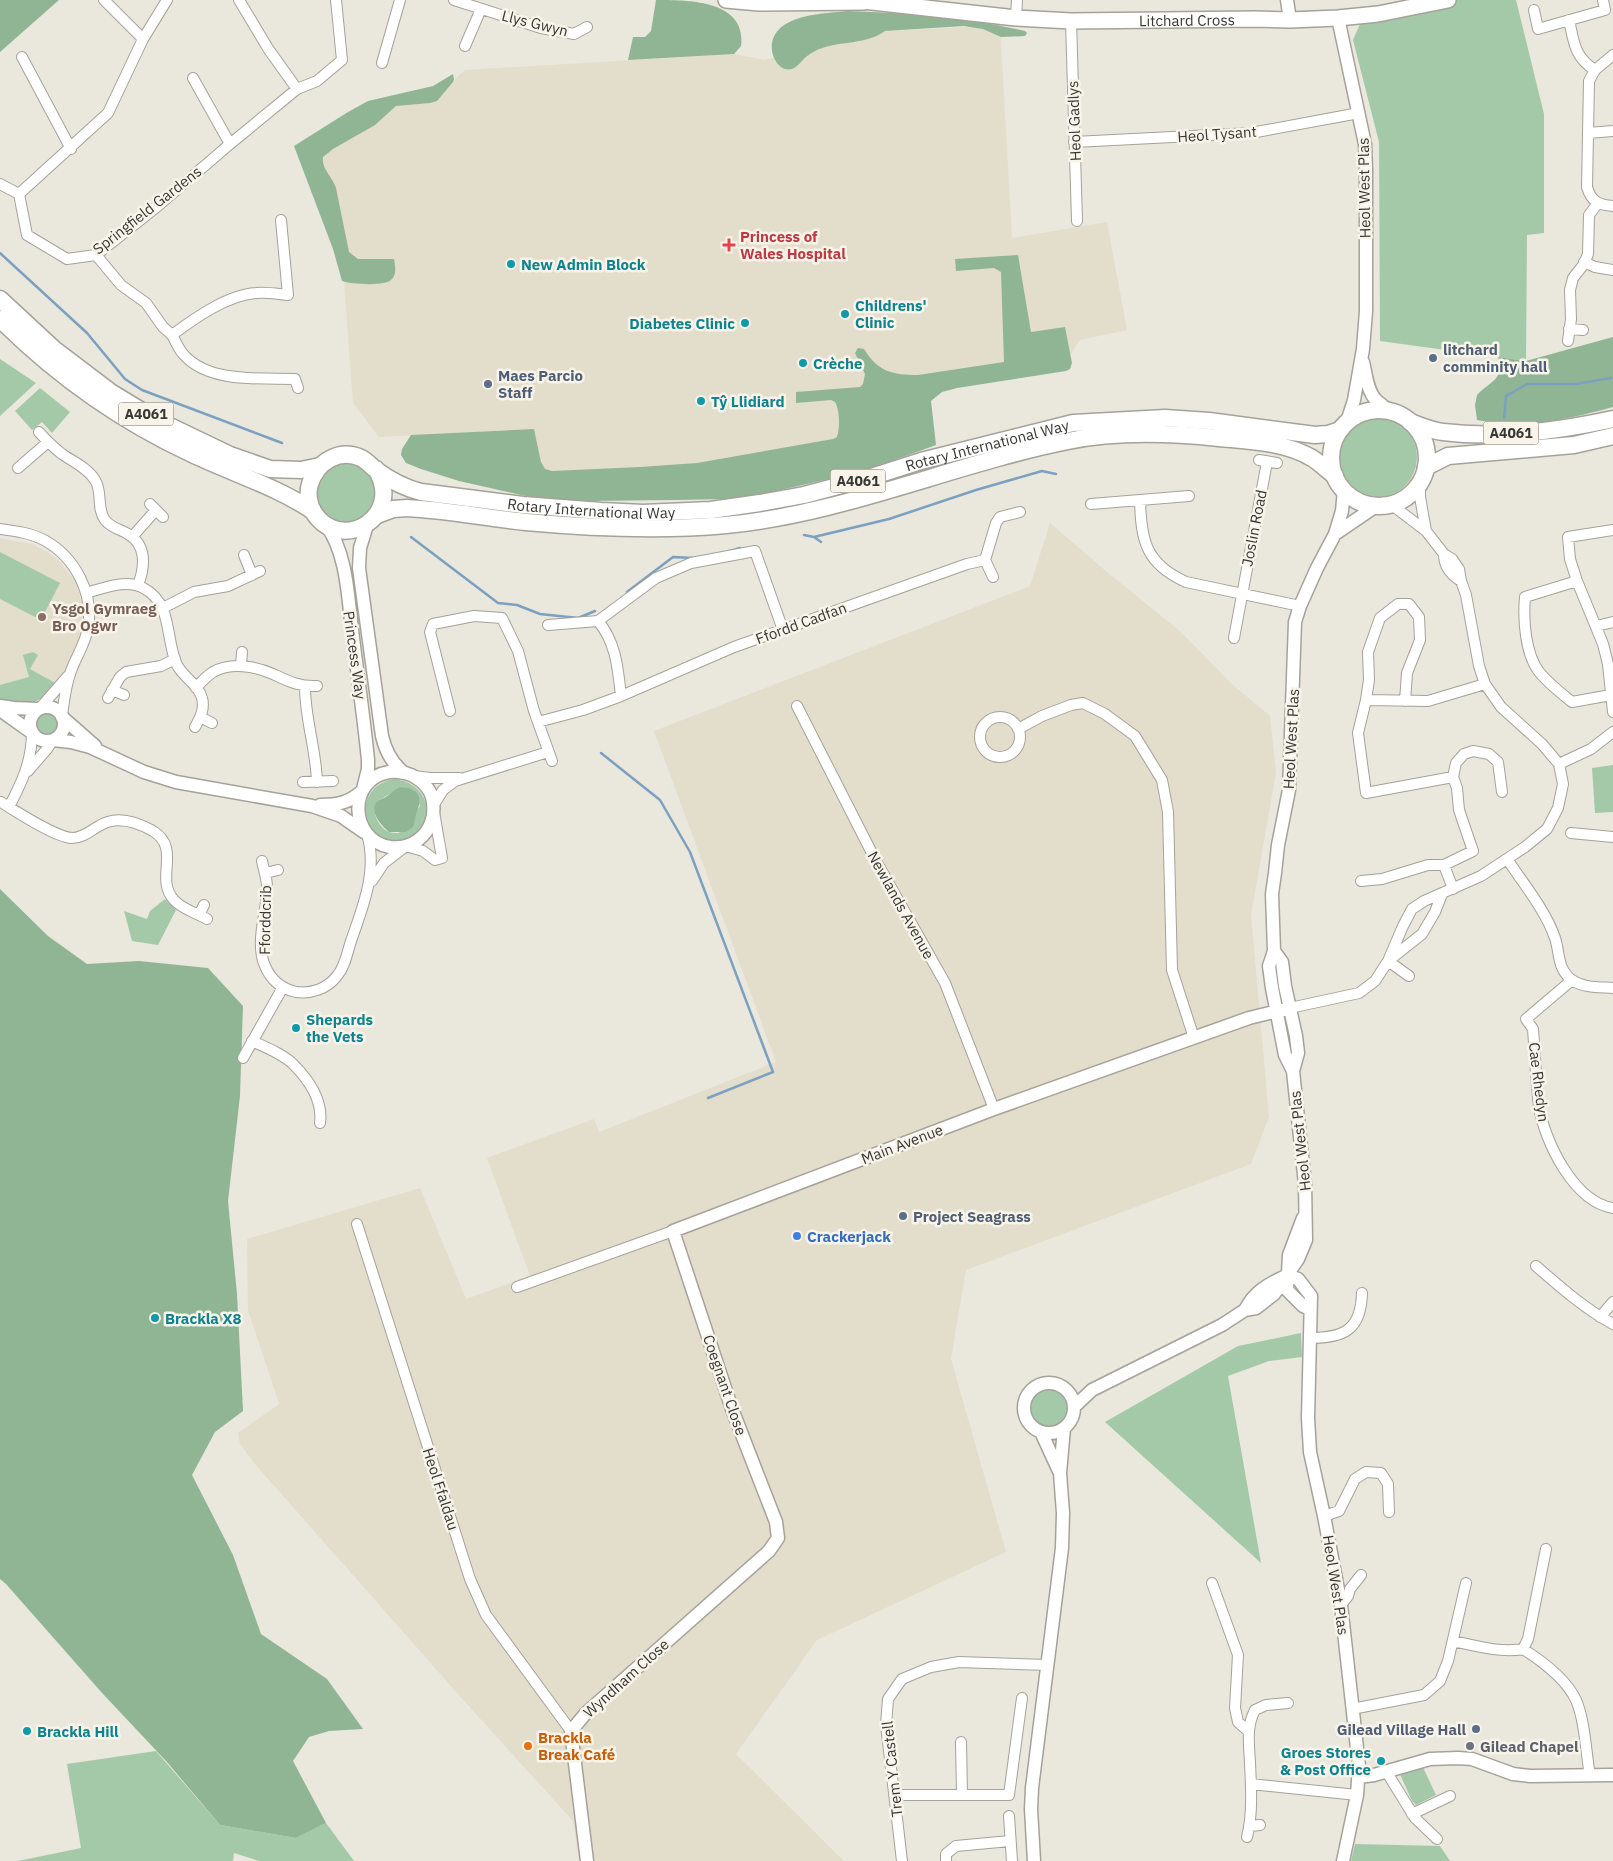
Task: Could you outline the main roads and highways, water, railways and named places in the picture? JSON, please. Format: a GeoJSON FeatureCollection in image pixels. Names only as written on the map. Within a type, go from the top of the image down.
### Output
{"type":"FeatureCollection","features":[{"type":"Feature","properties":{"kind":"main road","name":"Litchard Cross"},"geometry":{"type":"LineString","coordinates":[[726,0],[759,3],[860,1],[1016,18],[1071,21],[1338,18],[1378,14],[1446,0]]}},
{"type":"Feature","properties":{"kind":"main road","name":"A4061"},"geometry":{"type":"LineString","coordinates":[[0,299],[54,349],[112,393],[155,419],[199,442],[270,469],[302,470],[320,466],[332,458],[352,455],[361,458],[376,469]]}},
{"type":"Feature","properties":{"kind":"main road","name":"A4061"},"geometry":{"type":"LineString","coordinates":[[0,320],[88,394],[137,426],[192,454],[295,499],[313,511],[326,525],[335,529],[346,531],[357,529],[372,520]]}},
{"type":"Feature","properties":{"kind":"main road"},"geometry":{"type":"LineString","coordinates":[[1377,410],[1393,412],[1410,422],[1422,438],[1426,452],[1426,467],[1420,483],[1408,496],[1384,505],[1364,504],[1353,498],[1344,490],[1334,476],[1332,464],[1332,452],[1335,441],[1344,426],[1361,414],[1377,410]]}},
{"type":"Feature","properties":{"kind":"main road","name":"Rotary International Way"},"geometry":{"type":"LineString","coordinates":[[376,469],[401,486],[426,493],[523,505],[622,512],[668,512],[736,507],[804,495],[868,478],[921,461],[1073,422],[1165,418],[1210,420],[1315,435],[1328,434],[1344,426]]}},
{"type":"Feature","properties":{"kind":"main road","name":"A4061"},"geometry":{"type":"LineString","coordinates":[[1410,422],[1443,432],[1502,434],[1567,428],[1613,419]]}},
{"type":"Feature","properties":{"kind":"main road","name":"Rotary International Way"},"geometry":{"type":"LineString","coordinates":[[372,520],[393,509],[408,508],[586,527],[636,529],[729,524],[822,508],[939,474],[1069,440],[1126,435],[1187,434],[1259,442],[1304,454],[1312,458],[1334,476]]}},
{"type":"Feature","properties":{"kind":"main road","name":"A4061"},"geometry":{"type":"LineString","coordinates":[[1426,467],[1448,456],[1574,445],[1613,436]]}},
{"type":"Feature","properties":{"kind":"main road"},"geometry":{"type":"LineString","coordinates":[[313,511],[309,499],[309,487],[312,475],[320,466]]}},
{"type":"Feature","properties":{"kind":"main road"},"geometry":{"type":"LineString","coordinates":[[372,520],[382,506],[384,487],[376,469]]}},
{"type":"Feature","properties":{"kind":"waterway"},"geometry":{"type":"LineString","coordinates":[[0,253],[87,333],[125,379],[142,390],[282,443]]}},
{"type":"Feature","properties":{"kind":"waterway"},"geometry":{"type":"LineString","coordinates":[[1504,418],[1506,396],[1527,384],[1576,384],[1611,378]]}},
{"type":"Feature","properties":{"kind":"waterway"},"geometry":{"type":"LineString","coordinates":[[814,537],[889,519],[976,490],[1042,471],[1056,474]]}},
{"type":"Feature","properties":{"kind":"waterway"},"geometry":{"type":"LineString","coordinates":[[804,535],[814,537],[821,542]]}},
{"type":"Feature","properties":{"kind":"waterway"},"geometry":{"type":"LineString","coordinates":[[411,537],[498,603],[517,605],[540,614],[578,618],[595,611]]}},
{"type":"Feature","properties":{"kind":"waterway"},"geometry":{"type":"LineString","coordinates":[[730,551],[740,548]]}},
{"type":"Feature","properties":{"kind":"waterway"},"geometry":{"type":"LineString","coordinates":[[627,592],[673,557],[693,558]]}},
{"type":"Feature","properties":{"kind":"waterway"},"geometry":{"type":"LineString","coordinates":[[601,753],[660,800],[690,852],[773,1072],[708,1098]]}},
{"type":"Feature","properties":{"kind":"place","name":"Princess of Wales Hospital"},"geometry":{"type":"Point","coordinates":[729,245]}},
{"type":"Feature","properties":{"kind":"place","name":"New Admin Block"},"geometry":{"type":"Point","coordinates":[511,264]}},
{"type":"Feature","properties":{"kind":"place","name":"Childrens' Clinic"},"geometry":{"type":"Point","coordinates":[845,314]}},
{"type":"Feature","properties":{"kind":"place","name":"Diabetes Clinic"},"geometry":{"type":"Point","coordinates":[745,323]}},
{"type":"Feature","properties":{"kind":"place","name":"litchard comminity hall"},"geometry":{"type":"Point","coordinates":[1433,358]}},
{"type":"Feature","properties":{"kind":"place","name":"Crèche"},"geometry":{"type":"Point","coordinates":[803,363]}},
{"type":"Feature","properties":{"kind":"place","name":"Maes Parcio Staff"},"geometry":{"type":"Point","coordinates":[488,384]}},
{"type":"Feature","properties":{"kind":"place","name":"Tŷ Llidiard"},"geometry":{"type":"Point","coordinates":[701,401]}},
{"type":"Feature","properties":{"kind":"place","name":"Ysgol Gymraeg Bro Ogwr"},"geometry":{"type":"Point","coordinates":[42,617]}},
{"type":"Feature","properties":{"kind":"place","name":"Shepards the Vets"},"geometry":{"type":"Point","coordinates":[296,1028]}},
{"type":"Feature","properties":{"kind":"place","name":"Project Seagrass"},"geometry":{"type":"Point","coordinates":[903,1216]}},
{"type":"Feature","properties":{"kind":"place","name":"Crackerjack"},"geometry":{"type":"Point","coordinates":[797,1236]}},
{"type":"Feature","properties":{"kind":"place","name":"Brackla X8"},"geometry":{"type":"Point","coordinates":[155,1318]}},
{"type":"Feature","properties":{"kind":"place","name":"Gilead Village Hall"},"geometry":{"type":"Point","coordinates":[1476,1729]}},
{"type":"Feature","properties":{"kind":"place","name":"Brackla Hill"},"geometry":{"type":"Point","coordinates":[27,1731]}},
{"type":"Feature","properties":{"kind":"place","name":"Brackla Break Café"},"geometry":{"type":"Point","coordinates":[528,1746]}},
{"type":"Feature","properties":{"kind":"place","name":"Gilead Chapel"},"geometry":{"type":"Point","coordinates":[1470,1746]}},
{"type":"Feature","properties":{"kind":"place","name":"Groes Stores & Post Office"},"geometry":{"type":"Point","coordinates":[1381,1761]}}]}
